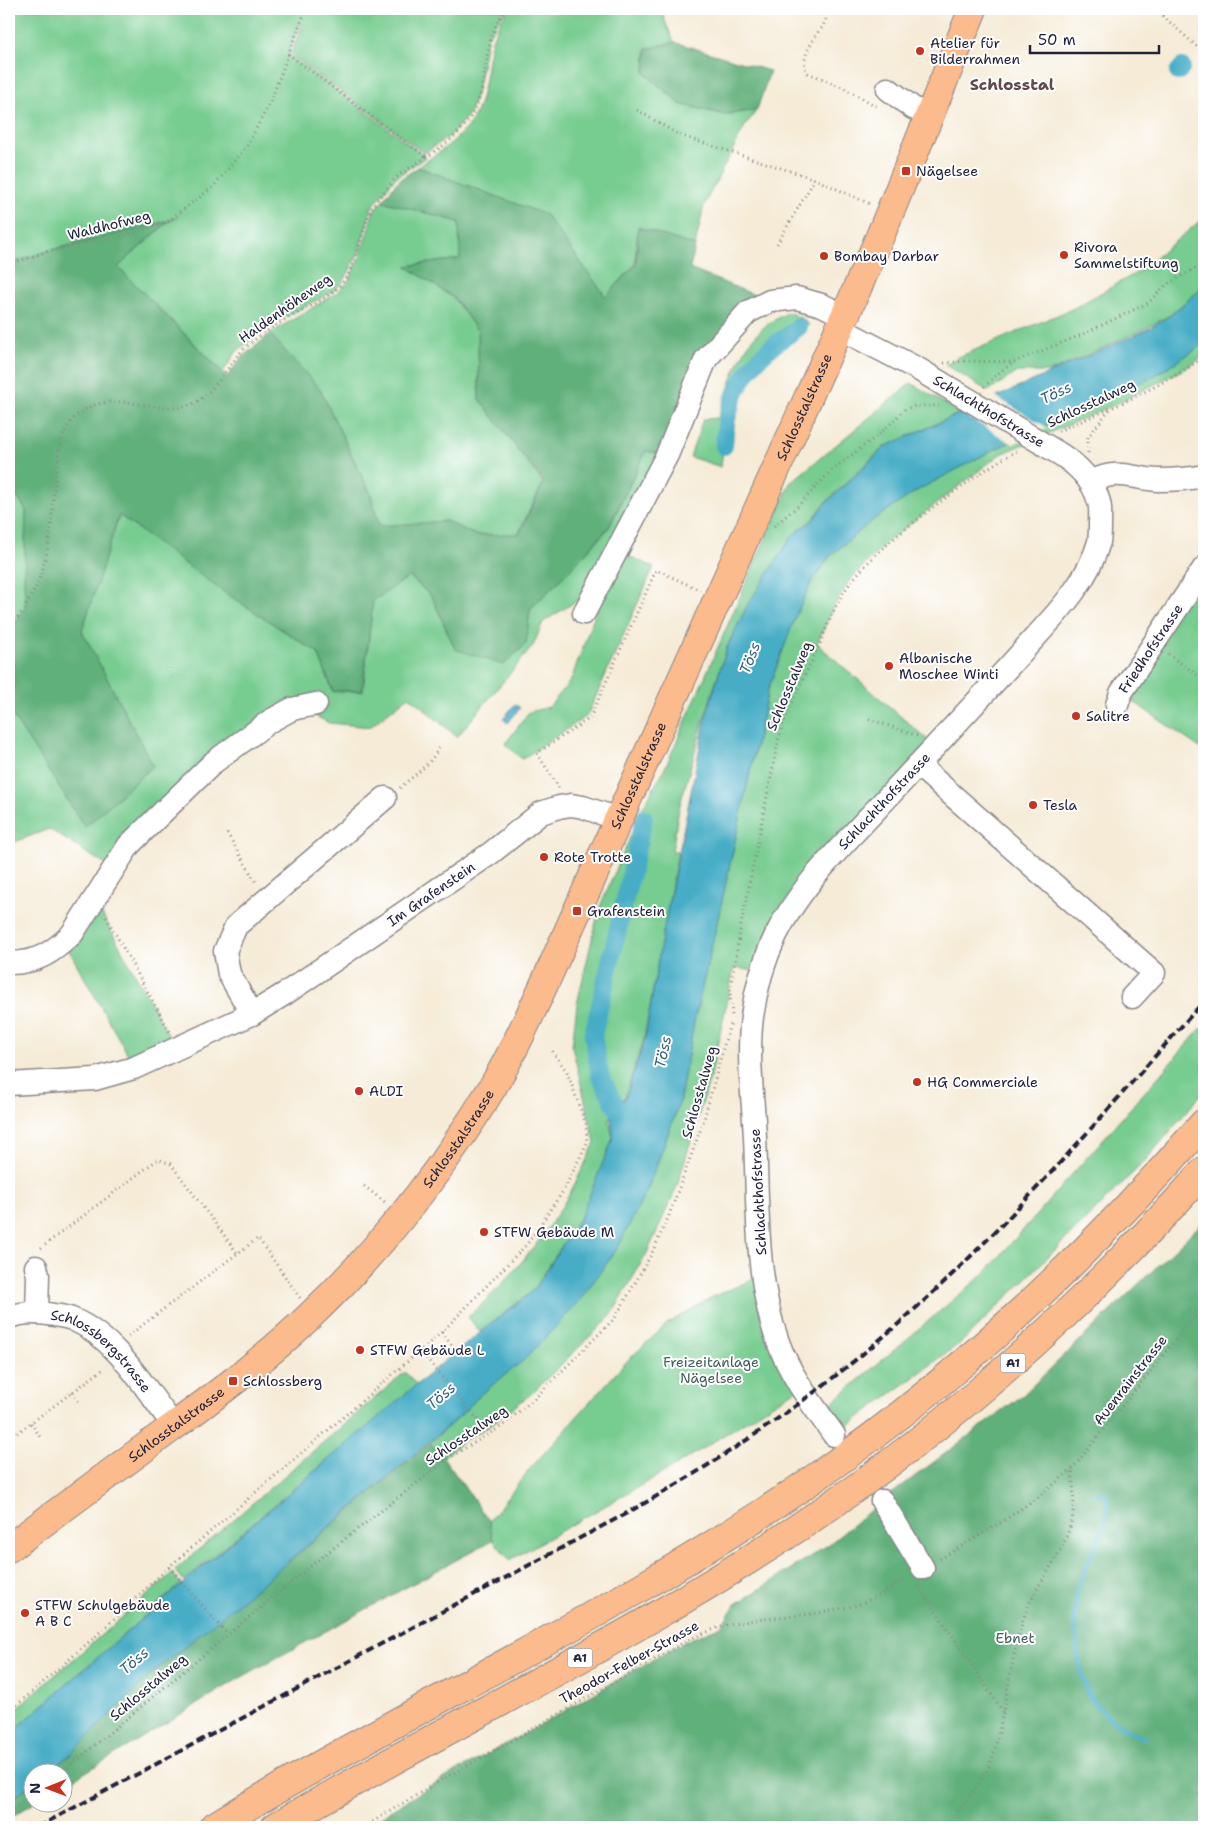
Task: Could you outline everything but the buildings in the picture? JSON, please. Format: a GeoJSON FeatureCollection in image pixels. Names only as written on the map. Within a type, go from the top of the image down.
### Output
{"type":"FeatureCollection","features":[{"type":"Feature","properties":{"kind":"main road","name":"Schlosstalstrasse"},"geometry":{"type":"LineString","coordinates":[[9,1548],[174,1426],[259,1360],[312,1314],[402,1216],[437,1170],[492,1088],[522,1032],[842,322],[881,234],[973,9]]}},
{"type":"Feature","properties":{"kind":"main road","name":"A1"},"geometry":{"type":"LineString","coordinates":[[213,1827],[334,1756],[664,1574],[742,1526],[834,1464],[922,1398],[1011,1322],[1101,1235],[1204,1123]]}},
{"type":"Feature","properties":{"kind":"main road","name":"A1"},"geometry":{"type":"LineString","coordinates":[[276,1827],[664,1611],[759,1553],[837,1501],[949,1418],[1020,1357],[1118,1264],[1204,1171]]}},
{"type":"Feature","properties":{"kind":"street"},"geometry":{"type":"LineString","coordinates":[[885,99],[929,115]]}},
{"type":"Feature","properties":{"kind":"street","name":"Schlachthofstrasse"},"geometry":{"type":"LineString","coordinates":[[584,613],[667,455],[706,359],[748,312],[770,301],[797,298],[822,305],[842,322],[943,384],[1053,442],[1090,482],[1100,502],[1100,539],[1088,571],[1070,598],[825,864],[800,894],[788,913],[766,957],[752,1016],[750,1050],[763,1275],[768,1306],[788,1365],[800,1387],[834,1435]]}},
{"type":"Feature","properties":{"kind":"street"},"geometry":{"type":"LineString","coordinates":[[1090,482],[1108,474],[1121,474],[1157,480],[1204,476]]}},
{"type":"Feature","properties":{"kind":"street","name":"Friedhofstrasse"},"geometry":{"type":"LineString","coordinates":[[1117,706],[1121,693],[1204,568]]}},
{"type":"Feature","properties":{"kind":"street"},"geometry":{"type":"LineString","coordinates":[[9,963],[26,963],[46,955],[72,934],[129,845],[214,762],[270,721],[292,709],[316,704]]}},
{"type":"Feature","properties":{"kind":"street"},"geometry":{"type":"LineString","coordinates":[[918,765],[1154,973],[1132,997]]}},
{"type":"Feature","properties":{"kind":"street"},"geometry":{"type":"LineString","coordinates":[[252,1014],[229,974],[225,951],[236,926],[393,792]]}},
{"type":"Feature","properties":{"kind":"street","name":"Im Grafenstein"},"geometry":{"type":"LineString","coordinates":[[9,1084],[95,1078],[134,1068],[252,1014],[286,993],[491,853],[541,813],[571,805],[583,807],[618,819]]}},
{"type":"Feature","properties":{"kind":"street"},"geometry":{"type":"LineString","coordinates":[[37,1259],[37,1313]]}},
{"type":"Feature","properties":{"kind":"street","name":"Schlossbergstrasse"},"geometry":{"type":"LineString","coordinates":[[9,1317],[37,1313],[72,1318],[100,1335],[117,1352],[174,1426]]}},
{"type":"Feature","properties":{"kind":"street"},"geometry":{"type":"LineString","coordinates":[[882,1501],[917,1571]]}},
{"type":"Feature","properties":{"kind":"path","name":"Waldhofweg"},"geometry":{"type":"LineString","coordinates":[[9,265],[48,251],[119,237],[168,221],[213,187],[247,146],[270,102],[306,9]]}},
{"type":"Feature","properties":{"kind":"path","name":"Haldenhöheweg"},"geometry":{"type":"LineString","coordinates":[[9,630],[37,586],[45,562],[60,446],[72,420],[84,410],[102,403],[121,401],[181,408],[201,400],[219,381],[241,352],[274,326],[334,291],[345,279],[358,254],[372,208],[396,178],[452,140],[472,115],[480,93],[492,31],[506,9]]}},
{"type":"Feature","properties":{"kind":"path"},"geometry":{"type":"LineString","coordinates":[[826,9],[824,26],[817,33],[804,62],[804,69],[808,73],[842,87],[885,99]]}},
{"type":"Feature","properties":{"kind":"path"},"geometry":{"type":"LineString","coordinates":[[1155,9],[1204,53]]}},
{"type":"Feature","properties":{"kind":"path"},"geometry":{"type":"LineString","coordinates":[[288,54],[426,157]]}},
{"type":"Feature","properties":{"kind":"path"},"geometry":{"type":"LineString","coordinates":[[637,110],[679,135],[815,179],[876,207]]}},
{"type":"Feature","properties":{"kind":"path"},"geometry":{"type":"LineString","coordinates":[[777,244],[815,179]]}},
{"type":"Feature","properties":{"kind":"path"},"geometry":{"type":"LineString","coordinates":[[982,389],[998,372],[1014,362],[1082,335],[1148,303],[1166,285],[1198,268],[1204,262]]}},
{"type":"Feature","properties":{"kind":"path","name":"Schlosstalweg"},"geometry":{"type":"LineString","coordinates":[[1053,442],[1110,408],[1187,369],[1204,357]]}},
{"type":"Feature","properties":{"kind":"path"},"geometry":{"type":"LineString","coordinates":[[770,528],[776,526],[798,506],[832,470],[881,432],[905,409],[915,406],[932,407],[943,384],[965,361],[1014,362]]}},
{"type":"Feature","properties":{"kind":"path"},"geometry":{"type":"LineString","coordinates":[[1088,456],[1088,437],[1110,408]]}},
{"type":"Feature","properties":{"kind":"path","name":"Schlosstalweg"},"geometry":{"type":"LineString","coordinates":[[72,1764],[318,1560],[449,1458],[491,1433],[534,1400],[615,1318],[652,1255],[668,1218],[703,1123],[729,1028],[735,1020],[731,1014],[730,993],[748,890],[779,737],[786,716],[834,609],[850,583],[876,554],[964,484],[1001,459],[1026,446]]}},
{"type":"Feature","properties":{"kind":"path"},"geometry":{"type":"LineString","coordinates":[[571,805],[537,753],[590,718],[656,570],[703,591]]}},
{"type":"Feature","properties":{"kind":"path"},"geometry":{"type":"LineString","coordinates":[[1153,643],[1204,680]]}},
{"type":"Feature","properties":{"kind":"path"},"geometry":{"type":"LineString","coordinates":[[869,719],[923,738]]}},
{"type":"Feature","properties":{"kind":"path"},"geometry":{"type":"LineString","coordinates":[[393,792],[427,765],[436,756],[440,746]]}},
{"type":"Feature","properties":{"kind":"path"},"geometry":{"type":"LineString","coordinates":[[227,833],[266,899]]}},
{"type":"Feature","properties":{"kind":"path"},"geometry":{"type":"LineString","coordinates":[[95,898],[171,1034]]}},
{"type":"Feature","properties":{"kind":"path"},"geometry":{"type":"LineString","coordinates":[[9,1712],[97,1635],[169,1567],[442,1332],[528,1244],[565,1188],[587,1143],[586,1124],[567,1072],[551,1049]]}},
{"type":"Feature","properties":{"kind":"path"},"geometry":{"type":"LineString","coordinates":[[37,1259],[158,1159],[171,1164],[238,1254]]}},
{"type":"Feature","properties":{"kind":"path"},"geometry":{"type":"LineString","coordinates":[[364,1186],[391,1206]]}},
{"type":"Feature","properties":{"kind":"path"},"geometry":{"type":"LineString","coordinates":[[9,1439],[72,1392],[117,1352],[258,1238],[303,1302]]}},
{"type":"Feature","properties":{"kind":"path","name":"Auenrainstrasse"},"geometry":{"type":"LineString","coordinates":[[1072,1469],[1204,1304]]}},
{"type":"Feature","properties":{"kind":"path"},"geometry":{"type":"LineString","coordinates":[[442,1332],[457,1352]]}},
{"type":"Feature","properties":{"kind":"path"},"geometry":{"type":"LineString","coordinates":[[420,1350],[468,1409],[491,1433]]}},
{"type":"Feature","properties":{"kind":"path"},"geometry":{"type":"LineString","coordinates":[[72,1392],[79,1402]]}},
{"type":"Feature","properties":{"kind":"path"},"geometry":{"type":"LineString","coordinates":[[31,1423],[40,1437]]}},
{"type":"Feature","properties":{"kind":"path"},"geometry":{"type":"LineString","coordinates":[[944,1827],[977,1785],[993,1755],[1016,1647],[1025,1616],[1036,1591],[1061,1547],[1072,1521],[1072,1469]]}},
{"type":"Feature","properties":{"kind":"path","name":"Theodor-Felber-Strasse"},"geometry":{"type":"LineString","coordinates":[[364,1827],[441,1780],[690,1639],[722,1626],[818,1612],[858,1604],[882,1594],[917,1571],[962,1547],[1000,1523],[1036,1498],[1072,1469]]}},
{"type":"Feature","properties":{"kind":"path"},"geometry":{"type":"LineString","coordinates":[[169,1567],[228,1635]]}},
{"type":"Feature","properties":{"kind":"path"},"geometry":{"type":"LineString","coordinates":[[917,1571],[1003,1713]]}},
{"type":"Feature","properties":{"kind":"path"},"geometry":{"type":"LineString","coordinates":[[9,1812],[22,1802]]}},
{"type":"Feature","properties":{"kind":"green space"},"geometry":{"type":"Polygon","coordinates":[[[9,9],[506,9],[488,36],[477,91],[469,114],[450,136],[424,153],[291,54],[302,26],[300,24],[288,54],[426,157],[395,178],[372,207],[358,254],[345,279],[334,291],[272,324],[237,351],[223,372],[118,267],[168,222],[179,217],[48,251],[9,264],[9,9]]]}},
{"type":"Feature","properties":{"kind":"green space"},"geometry":{"type":"Polygon","coordinates":[[[508,9],[660,9],[674,42],[646,49],[645,73],[680,104],[724,115],[757,110],[745,126],[704,205],[695,246],[638,227],[635,264],[606,297],[546,215],[418,167],[455,140],[473,119],[483,91],[492,40],[508,9]]]}},
{"type":"Feature","properties":{"kind":"green space"},"geometry":{"type":"Polygon","coordinates":[[[674,42],[770,71],[757,110],[724,114],[680,104],[645,73],[647,49],[674,42]]]}},
{"type":"Feature","properties":{"kind":"green space"},"geometry":{"type":"Polygon","coordinates":[[[418,167],[546,215],[606,297],[636,264],[638,227],[695,246],[690,269],[770,301],[706,359],[667,455],[646,451],[608,528],[567,573],[530,609],[526,644],[503,665],[455,649],[432,597],[410,576],[373,601],[362,691],[333,691],[318,653],[221,590],[119,515],[82,631],[153,766],[85,827],[9,710],[9,633],[26,606],[24,582],[26,510],[9,485],[9,264],[48,251],[168,221],[118,267],[227,377],[241,358],[270,334],[320,389],[370,494],[379,526],[446,521],[475,535],[519,534],[544,482],[479,399],[478,331],[454,298],[406,266],[460,259],[459,222],[382,201],[398,181],[418,167]]]}},
{"type":"Feature","properties":{"kind":"green space"},"geometry":{"type":"Polygon","coordinates":[[[382,201],[459,222],[460,259],[407,266],[453,298],[478,331],[479,398],[543,483],[518,534],[476,535],[446,521],[379,527],[371,494],[320,390],[269,334],[335,294],[348,282],[360,257],[374,210],[382,201]]]}},
{"type":"Feature","properties":{"kind":"green space"},"geometry":{"type":"Polygon","coordinates":[[[1204,218],[1204,286],[1170,315],[1050,372],[1018,372],[988,391],[945,365],[956,358],[1074,308],[1138,272],[1204,218]]]}},
{"type":"Feature","properties":{"kind":"green space"},"geometry":{"type":"Polygon","coordinates":[[[788,312],[803,319],[809,325],[803,331],[798,326],[767,349],[755,362],[734,395],[726,420],[721,467],[690,457],[703,419],[718,418],[731,380],[750,343],[768,324],[788,312]]]}},
{"type":"Feature","properties":{"kind":"green space"},"geometry":{"type":"Polygon","coordinates":[[[1204,344],[1204,356],[1186,368],[1112,406],[999,455],[887,542],[849,581],[833,608],[817,644],[936,747],[825,864],[762,972],[734,968],[712,1072],[676,1189],[647,1253],[611,1316],[531,1394],[489,1426],[463,1441],[443,1457],[430,1443],[460,1416],[617,1249],[648,1188],[679,1104],[694,1022],[768,690],[796,615],[811,583],[830,556],[873,520],[918,490],[993,450],[1151,378],[1204,344]]]}},
{"type":"Feature","properties":{"kind":"green space"},"geometry":{"type":"Polygon","coordinates":[[[911,383],[960,413],[884,447],[826,502],[812,520],[793,535],[748,605],[727,647],[679,808],[672,851],[678,851],[644,1039],[624,1099],[620,1099],[609,1120],[613,1138],[580,1217],[534,1290],[480,1332],[468,1317],[507,1278],[553,1221],[595,1143],[572,1046],[577,1004],[599,909],[643,807],[665,768],[790,483],[911,383]]]}},
{"type":"Feature","properties":{"kind":"green space"},"geometry":{"type":"Polygon","coordinates":[[[646,451],[665,455],[591,592],[543,622],[533,646],[457,737],[409,696],[370,727],[329,723],[294,705],[270,721],[112,869],[49,829],[9,844],[9,710],[85,827],[153,766],[82,631],[119,515],[221,590],[318,653],[333,692],[363,691],[373,601],[409,576],[432,597],[455,648],[503,665],[526,644],[530,609],[609,528],[646,451]]]}},
{"type":"Feature","properties":{"kind":"green space"},"geometry":{"type":"Polygon","coordinates":[[[9,485],[26,510],[24,582],[26,606],[9,633],[9,485]]]}},
{"type":"Feature","properties":{"kind":"green space"},"geometry":{"type":"Polygon","coordinates":[[[621,553],[654,567],[587,716],[522,759],[505,744],[529,712],[549,707],[571,680],[600,600],[621,553]]]}},
{"type":"Feature","properties":{"kind":"green space"},"geometry":{"type":"Polygon","coordinates":[[[1204,568],[1204,751],[1121,693],[1204,568]]]}},
{"type":"Feature","properties":{"kind":"green space"},"geometry":{"type":"Polygon","coordinates":[[[97,905],[170,1038],[128,1055],[67,947],[97,905]]]}},
{"type":"Feature","properties":{"kind":"green space"},"geometry":{"type":"Polygon","coordinates":[[[1204,1025],[1204,1091],[1146,1160],[963,1341],[846,1427],[828,1406],[985,1273],[1204,1025]]]}},
{"type":"Feature","properties":{"kind":"green space","name":"Ebnet"},"geometry":{"type":"Polygon","coordinates":[[[1204,1221],[1204,1827],[364,1827],[441,1780],[671,1649],[721,1626],[735,1605],[828,1545],[882,1501],[1023,1395],[1204,1221]]]}},
{"type":"Feature","properties":{"kind":"green space","name":"Freizeitanlage Nägelsee"},"geometry":{"type":"Polygon","coordinates":[[[763,1275],[800,1387],[675,1466],[510,1560],[493,1540],[489,1521],[529,1470],[627,1361],[667,1324],[710,1298],[763,1275]]]}},
{"type":"Feature","properties":{"kind":"green space"},"geometry":{"type":"Polygon","coordinates":[[[405,1372],[417,1385],[184,1581],[175,1570],[405,1372]]]}},
{"type":"Feature","properties":{"kind":"green space"},"geometry":{"type":"Polygon","coordinates":[[[430,1443],[443,1457],[489,1521],[493,1540],[240,1678],[72,1781],[72,1764],[59,1764],[151,1674],[430,1443]]]}},
{"type":"Feature","properties":{"kind":"green space"},"geometry":{"type":"Polygon","coordinates":[[[173,1573],[181,1584],[9,1735],[9,1715],[173,1573]]]}},
{"type":"Feature","properties":{"kind":"green space"},"geometry":{"type":"Polygon","coordinates":[[[22,1791],[22,1810],[9,1818],[9,1802],[22,1791]]]}},
{"type":"Feature","properties":{"kind":"water","name":"Töss"},"geometry":{"type":"Polygon","coordinates":[[[1204,286],[1204,344],[1151,378],[993,450],[918,490],[873,520],[830,556],[811,583],[796,615],[768,690],[694,1022],[679,1104],[648,1188],[617,1249],[578,1303],[524,1360],[481,1394],[460,1416],[240,1602],[151,1674],[70,1755],[58,1764],[22,1764],[22,1791],[9,1802],[9,1735],[167,1597],[436,1368],[534,1290],[580,1218],[613,1138],[611,1118],[620,1101],[625,1099],[645,1039],[662,937],[706,716],[727,647],[748,604],[793,535],[813,520],[827,502],[885,447],[1146,330],[1171,315],[1204,286]]]}},
{"type":"Feature","properties":{"kind":"water"},"geometry":{"type":"Polygon","coordinates":[[[515,704],[520,708],[508,723],[503,719],[515,704]]]}},
{"type":"Feature","properties":{"kind":"pier"},"geometry":{"type":"Polygon","coordinates":[[[993,395],[1048,428],[1013,444],[958,411],[993,395]]]}},
{"type":"Feature","properties":{"kind":"waterway"},"geometry":{"type":"LineString","coordinates":[[1178,72],[1182,67]]}},
{"type":"Feature","properties":{"kind":"waterway"},"geometry":{"type":"LineString","coordinates":[[724,446],[729,410],[742,382],[761,357],[799,327]]}},
{"type":"Feature","properties":{"kind":"waterway"},"geometry":{"type":"LineString","coordinates":[[629,1128],[600,1075],[593,1035],[644,818]]}},
{"type":"Feature","properties":{"kind":"waterway"},"geometry":{"type":"LineString","coordinates":[[1095,1495],[1105,1493],[1108,1504],[1104,1524],[1076,1592],[1074,1618],[1082,1676],[1089,1696],[1106,1715],[1128,1731],[1144,1738]]}},
{"type":"Feature","properties":{"kind":"waterway"},"geometry":{"type":"LineString","coordinates":[[401,1825],[405,1827]]}},
{"type":"Feature","properties":{"kind":"railway"},"geometry":{"type":"LineString","coordinates":[[38,1827],[627,1513],[704,1468],[778,1419],[883,1337],[992,1235],[1064,1158],[1204,1001]]}},
{"type":"Feature","properties":{"kind":"place","name":"Atelier für Bilderrahmen"},"geometry":{"type":"Point","coordinates":[920,51]}},
{"type":"Feature","properties":{"kind":"place","name":"Nägelsee"},"geometry":{"type":"Point","coordinates":[906,171]}},
{"type":"Feature","properties":{"kind":"place","name":"Rivora Sammelstiftung"},"geometry":{"type":"Point","coordinates":[1064,255]}},
{"type":"Feature","properties":{"kind":"place","name":"Bombay Darbar"},"geometry":{"type":"Point","coordinates":[824,256]}},
{"type":"Feature","properties":{"kind":"place","name":"Albanische Moschee Winti"},"geometry":{"type":"Point","coordinates":[889,666]}},
{"type":"Feature","properties":{"kind":"place","name":"Salitre"},"geometry":{"type":"Point","coordinates":[1076,716]}},
{"type":"Feature","properties":{"kind":"place","name":"Tesla"},"geometry":{"type":"Point","coordinates":[1033,805]}},
{"type":"Feature","properties":{"kind":"place","name":"Rote Trotte"},"geometry":{"type":"Point","coordinates":[544,857]}},
{"type":"Feature","properties":{"kind":"place","name":"Grafenstein"},"geometry":{"type":"Point","coordinates":[577,911]}},
{"type":"Feature","properties":{"kind":"place","name":"HG Commerciale"},"geometry":{"type":"Point","coordinates":[917,1082]}},
{"type":"Feature","properties":{"kind":"place","name":"ALDI"},"geometry":{"type":"Point","coordinates":[359,1091]}},
{"type":"Feature","properties":{"kind":"place","name":"STFW Gebäude M"},"geometry":{"type":"Point","coordinates":[484,1232]}},
{"type":"Feature","properties":{"kind":"place","name":"STFW Gebäude L"},"geometry":{"type":"Point","coordinates":[360,1350]}},
{"type":"Feature","properties":{"kind":"place","name":"Schlossberg"},"geometry":{"type":"Point","coordinates":[233,1381]}},
{"type":"Feature","properties":{"kind":"place","name":"STFW Schulgebäude A B C"},"geometry":{"type":"Point","coordinates":[25,1613]}},
{"type":"Feature","properties":{"kind":"district","name":"Schlosstal"},"geometry":{"type":"Point","coordinates":[1012,84]}}]}
